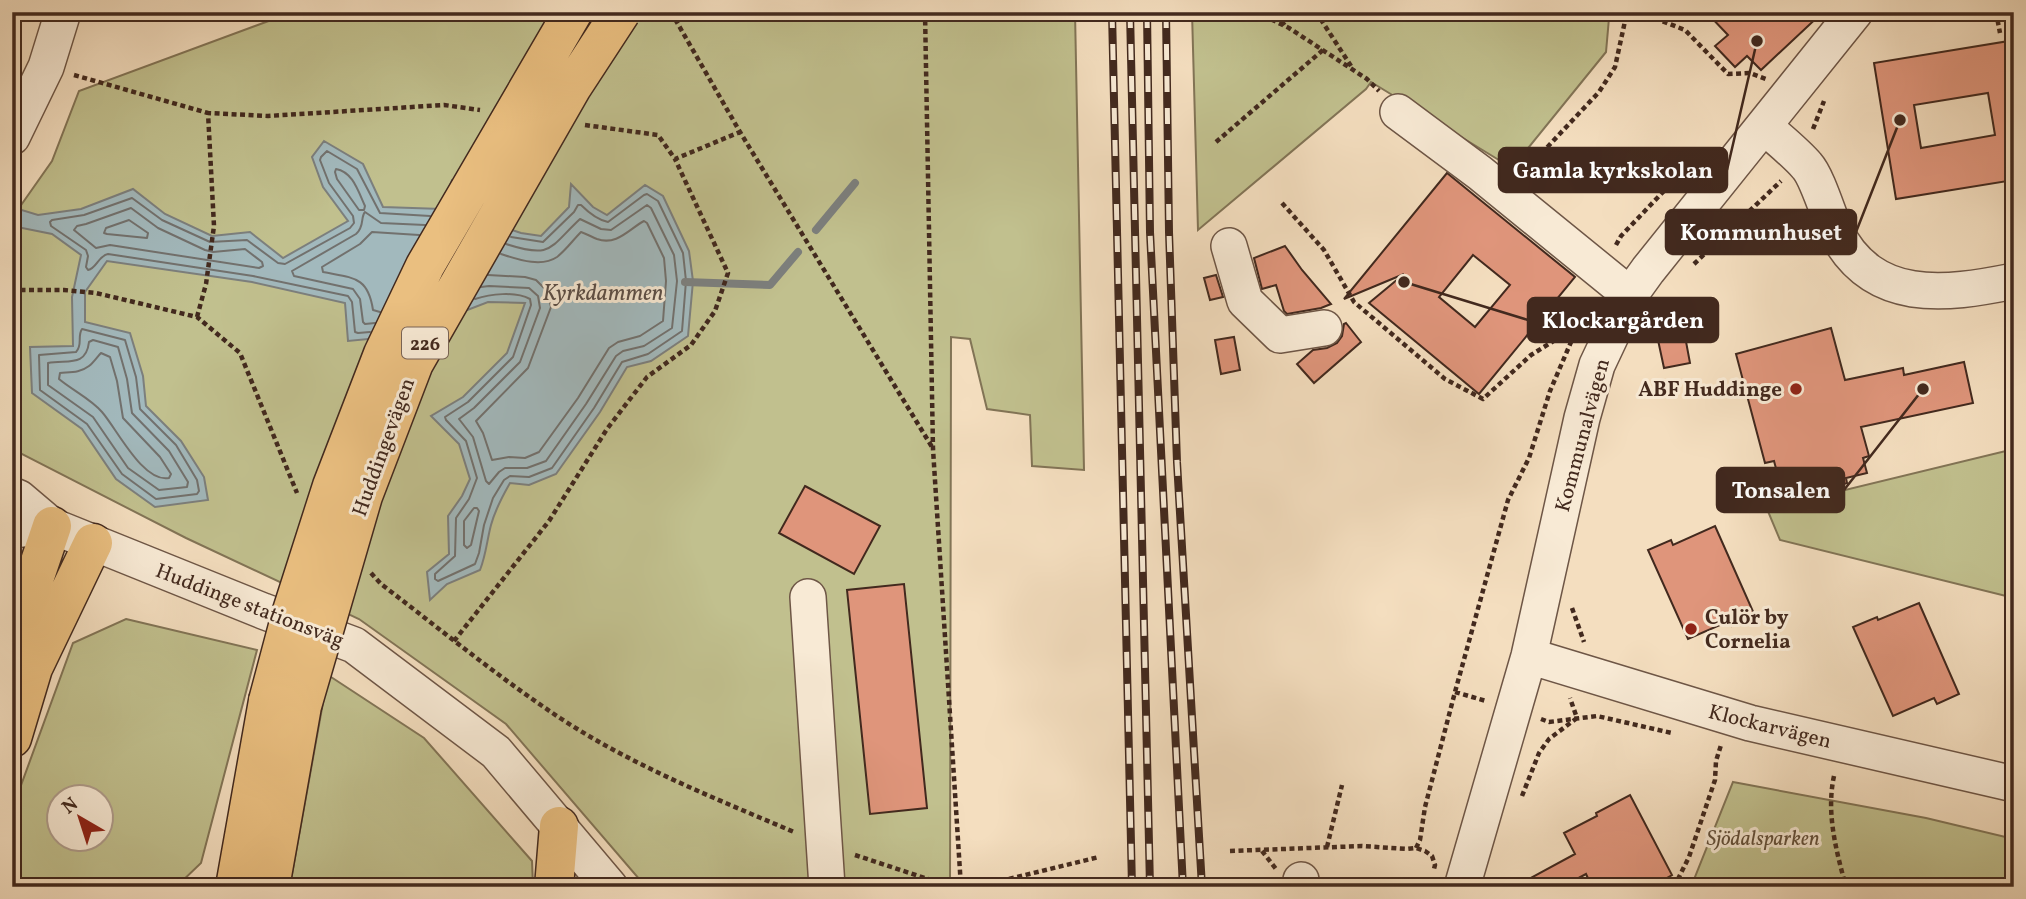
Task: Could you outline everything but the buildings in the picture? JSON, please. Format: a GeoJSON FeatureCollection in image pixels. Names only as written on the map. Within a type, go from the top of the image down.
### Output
{"type":"FeatureCollection","features":[{"type":"Feature","properties":{"kind":"main road","name":"Huddingevägen"},"geometry":{"type":"LineString","coordinates":[[253,884],[285,704],[292,611],[332,486],[383,354],[425,266],[573,12]]}},
{"type":"Feature","properties":{"kind":"main road","name":"Huddingevägen"},"geometry":{"type":"LineString","coordinates":[[285,704],[414,363],[572,87],[621,12]]}},
{"type":"Feature","properties":{"kind":"main road"},"geometry":{"type":"LineString","coordinates":[[12,645],[52,526]]}},
{"type":"Feature","properties":{"kind":"main road"},"geometry":{"type":"LineString","coordinates":[[12,738],[33,668],[93,543]]}},
{"type":"Feature","properties":{"kind":"main road"},"geometry":{"type":"LineString","coordinates":[[554,887],[559,826]]}},
{"type":"Feature","properties":{"kind":"street"},"geometry":{"type":"LineString","coordinates":[[12,137],[46,67],[63,12]]}},
{"type":"Feature","properties":{"kind":"street","name":"Kommunalvägen"},"geometry":{"type":"LineString","coordinates":[[1447,881],[1529,656],[1582,418],[1597,365],[1630,295],[1648,270],[1855,12]]}},
{"type":"Feature","properties":{"kind":"street"},"geometry":{"type":"LineString","coordinates":[[1398,112],[1630,295]]}},
{"type":"Feature","properties":{"kind":"street"},"geometry":{"type":"LineString","coordinates":[[1764,126],[1809,167],[1846,250],[1872,273],[1888,282],[1927,292],[1977,289],[2014,281]]}},
{"type":"Feature","properties":{"kind":"street"},"geometry":{"type":"LineString","coordinates":[[1228,246],[1245,301],[1280,335],[1324,328]]}},
{"type":"Feature","properties":{"kind":"street","name":"Huddinge stationsväg"},"geometry":{"type":"LineString","coordinates":[[12,495],[52,526],[354,645],[496,752],[610,887]]}},
{"type":"Feature","properties":{"kind":"street","name":"Huddinge stationsväg"},"geometry":{"type":"LineString","coordinates":[[12,530],[52,526]]}},
{"type":"Feature","properties":{"kind":"street"},"geometry":{"type":"LineString","coordinates":[[808,597],[827,887]]}},
{"type":"Feature","properties":{"kind":"street","name":"Klockarvägen"},"geometry":{"type":"LineString","coordinates":[[1529,656],[1750,723],[2014,784]]}},
{"type":"Feature","properties":{"kind":"path"},"geometry":{"type":"LineString","coordinates":[[671,12],[740,132],[933,449]]}},
{"type":"Feature","properties":{"kind":"path"},"geometry":{"type":"LineString","coordinates":[[925,12],[933,449],[961,887]]}},
{"type":"Feature","properties":{"kind":"path"},"geometry":{"type":"LineString","coordinates":[[1256,12],[1367,79],[1398,112]]}},
{"type":"Feature","properties":{"kind":"path"},"geometry":{"type":"LineString","coordinates":[[1281,25],[1298,12]]}},
{"type":"Feature","properties":{"kind":"path"},"geometry":{"type":"LineString","coordinates":[[1316,12],[1353,70]]}},
{"type":"Feature","properties":{"kind":"path"},"geometry":{"type":"LineString","coordinates":[[1504,193],[1599,92],[1615,67],[1627,12]]}},
{"type":"Feature","properties":{"kind":"path"},"geometry":{"type":"LineString","coordinates":[[1639,12],[1685,30],[1728,74],[1750,73],[1769,80]]}},
{"type":"Feature","properties":{"kind":"path"},"geometry":{"type":"LineString","coordinates":[[1996,12],[2000,33]]}},
{"type":"Feature","properties":{"kind":"path"},"geometry":{"type":"LineString","coordinates":[[1216,142],[1323,50]]}},
{"type":"Feature","properties":{"kind":"path"},"geometry":{"type":"LineString","coordinates":[[46,67],[208,113],[268,117],[444,105],[484,111]]}},
{"type":"Feature","properties":{"kind":"path"},"geometry":{"type":"LineString","coordinates":[[1693,265],[1787,174],[1808,143],[1828,91]]}},
{"type":"Feature","properties":{"kind":"path"},"geometry":{"type":"LineString","coordinates":[[197,317],[206,284],[214,226],[208,113]]}},
{"type":"Feature","properties":{"kind":"path"},"geometry":{"type":"LineString","coordinates":[[454,641],[549,521],[607,429],[647,377],[691,345],[715,311],[728,273],[676,159],[659,135],[578,124]]}},
{"type":"Feature","properties":{"kind":"path"},"geometry":{"type":"LineString","coordinates":[[676,159],[740,132]]}},
{"type":"Feature","properties":{"kind":"path"},"geometry":{"type":"LineString","coordinates":[[1282,203],[1324,250],[1354,302],[1445,379],[1483,399],[1531,355],[1576,327]]}},
{"type":"Feature","properties":{"kind":"path"},"geometry":{"type":"LineString","coordinates":[[12,290],[96,293],[197,317],[240,353],[299,499]]}},
{"type":"Feature","properties":{"kind":"path"},"geometry":{"type":"LineString","coordinates":[[363,565],[381,584],[454,641],[561,718],[661,775],[824,845],[952,887]]}},
{"type":"Feature","properties":{"kind":"path"},"geometry":{"type":"LineString","coordinates":[[1522,797],[1539,753],[1549,739],[1577,718],[1569,697],[1585,643],[1572,601]]}},
{"type":"Feature","properties":{"kind":"path"},"geometry":{"type":"LineString","coordinates":[[1674,887],[1689,857],[1715,780],[1716,761],[1721,745]]}},
{"type":"Feature","properties":{"kind":"path"},"geometry":{"type":"LineString","coordinates":[[1834,776],[1830,795],[1834,843],[1846,887]]}},
{"type":"Feature","properties":{"kind":"path"},"geometry":{"type":"LineString","coordinates":[[1327,847],[1342,785]]}},
{"type":"Feature","properties":{"kind":"path"},"geometry":{"type":"LineString","coordinates":[[1230,851],[1362,846],[1416,848],[1432,856],[1447,881]]}},
{"type":"Feature","properties":{"kind":"path"},"geometry":{"type":"LineString","coordinates":[[976,887],[1100,857]]}},
{"type":"Feature","properties":{"kind":"green space"},"geometry":{"type":"Polygon","coordinates":[[[293,12],[1075,12],[1084,470],[1032,466],[1030,415],[987,409],[970,339],[951,337],[950,887],[646,887],[506,724],[359,619],[186,538],[12,449],[12,218],[52,161],[79,91],[293,12]]]}},
{"type":"Feature","properties":{"kind":"green space"},"geometry":{"type":"Polygon","coordinates":[[[1192,12],[1605,12],[1609,18],[1606,52],[1512,168],[1371,82],[1198,230],[1192,12]]]}},
{"type":"Feature","properties":{"kind":"green space"},"geometry":{"type":"Polygon","coordinates":[[[2014,449],[2014,598],[1780,540],[1767,509],[2014,449]]]}},
{"type":"Feature","properties":{"kind":"green space"},"geometry":{"type":"Polygon","coordinates":[[[126,619],[257,650],[201,863],[176,887],[17,887],[12,810],[73,643],[126,619]]]}},
{"type":"Feature","properties":{"kind":"green space"},"geometry":{"type":"Polygon","coordinates":[[[328,675],[424,738],[532,861],[533,887],[293,887],[291,880],[328,675]]]}},
{"type":"Feature","properties":{"kind":"green space","name":"Sjödalsparken"},"geometry":{"type":"Polygon","coordinates":[[[1733,782],[1926,818],[2014,839],[2014,887],[1691,887],[1733,782]]]}},
{"type":"Feature","properties":{"kind":"water","name":"Kyrkdammen"},"geometry":{"type":"Polygon","coordinates":[[[324,141],[363,164],[383,207],[442,209],[452,180],[462,181],[482,220],[521,233],[541,236],[569,207],[571,184],[593,207],[607,215],[645,185],[663,196],[689,251],[693,281],[688,336],[651,361],[627,367],[600,412],[556,474],[529,485],[510,483],[493,519],[480,570],[447,584],[430,600],[427,572],[449,554],[448,516],[470,479],[459,444],[431,416],[463,397],[507,353],[525,303],[488,302],[400,336],[348,341],[345,303],[252,282],[107,261],[85,292],[85,322],[130,333],[143,376],[146,406],[181,441],[204,477],[208,500],[155,507],[116,479],[82,429],[32,393],[30,347],[73,346],[72,297],[81,255],[52,234],[12,226],[12,207],[38,215],[81,209],[133,189],[165,214],[212,236],[250,232],[283,258],[348,221],[323,187],[312,157],[324,141]]]}},
{"type":"Feature","properties":{"kind":"waterway"},"geometry":{"type":"LineString","coordinates":[[816,230],[855,183]]}},
{"type":"Feature","properties":{"kind":"waterway"},"geometry":{"type":"LineString","coordinates":[[685,282],[770,285],[798,252]]}},
{"type":"Feature","properties":{"kind":"railway"},"geometry":{"type":"LineString","coordinates":[[1112,12],[1132,887]]}},
{"type":"Feature","properties":{"kind":"railway"},"geometry":{"type":"LineString","coordinates":[[1130,12],[1150,887]]}},
{"type":"Feature","properties":{"kind":"railway"},"geometry":{"type":"LineString","coordinates":[[1147,12],[1150,232],[1183,887]]}},
{"type":"Feature","properties":{"kind":"railway"},"geometry":{"type":"LineString","coordinates":[[1166,12],[1169,232],[1177,462],[1202,887]]}},
{"type":"Feature","properties":{"kind":"place","name":"Gamla kyrkskolan"},"geometry":{"type":"Point","coordinates":[1757,41]}},
{"type":"Feature","properties":{"kind":"place","name":"Kommunhuset"},"geometry":{"type":"Point","coordinates":[1900,120]}},
{"type":"Feature","properties":{"kind":"place","name":"Klockargården"},"geometry":{"type":"Point","coordinates":[1404,282]}},
{"type":"Feature","properties":{"kind":"place","name":"ABF Huddinge"},"geometry":{"type":"Point","coordinates":[1796,389]}},
{"type":"Feature","properties":{"kind":"place","name":"Tonsalen"},"geometry":{"type":"Point","coordinates":[1923,389]}},
{"type":"Feature","properties":{"kind":"place","name":"Culör by Cornelia"},"geometry":{"type":"Point","coordinates":[1691,629]}}]}
